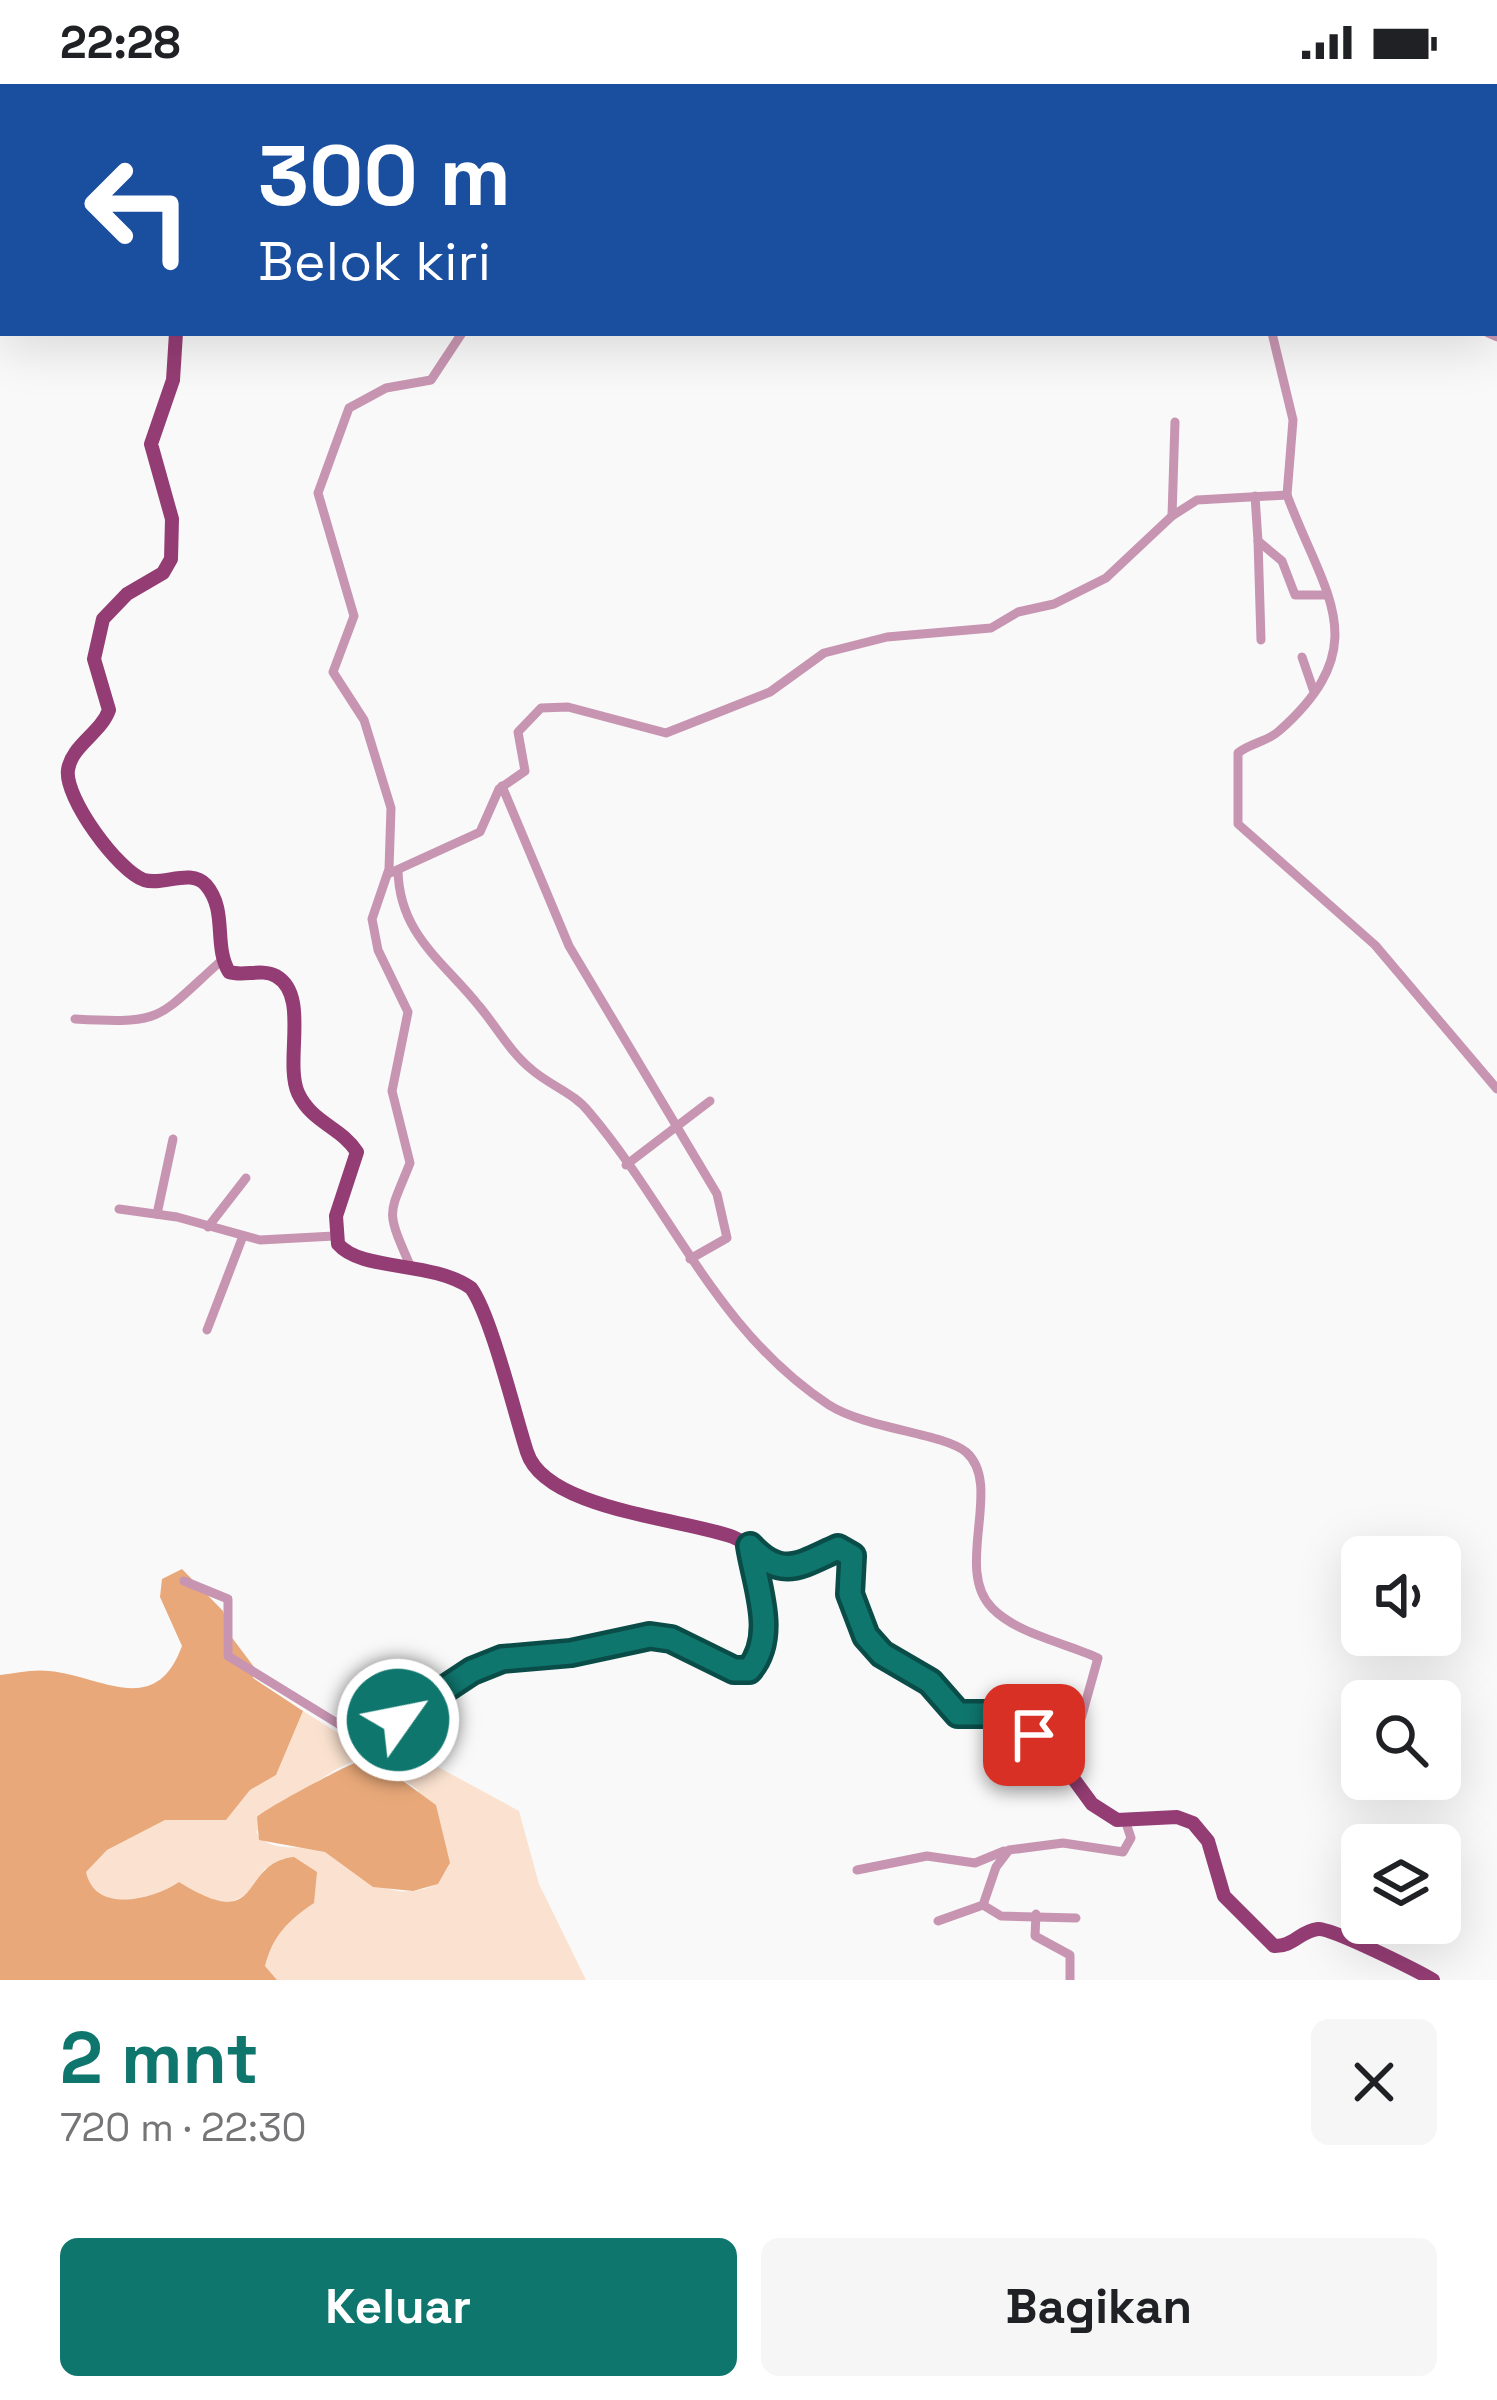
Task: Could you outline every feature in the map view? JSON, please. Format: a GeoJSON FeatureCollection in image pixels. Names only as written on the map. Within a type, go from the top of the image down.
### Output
{"type":"FeatureCollection","features":[{"type":"Feature","properties":{"kind":"main road"},"geometry":{"type":"LineString","coordinates":[[176,336],[173,380],[151,444],[169,501],[171,559],[158,577],[127,594],[103,619],[94,659],[109,710],[70,762],[68,774],[77,805],[128,870],[149,881],[189,877],[205,884],[220,920],[223,960],[231,973],[266,973],[285,983],[294,1011],[290,1059],[297,1089],[311,1116],[357,1150],[334,1236],[354,1257],[410,1263],[459,1280],[478,1297],[535,1465],[607,1509],[726,1534],[750,1546],[772,1566],[807,1566],[834,1549],[849,1551],[854,1612],[876,1649],[930,1682],[958,1714],[987,1713],[1010,1720],[1051,1748],[1092,1804],[1126,1822],[1178,1817],[1193,1823],[1208,1841],[1224,1896],[1274,1946],[1286,1946],[1317,1930],[1336,1931],[1433,1980]]}},
{"type":"Feature","properties":{"kind":"street"},"geometry":{"type":"LineString","coordinates":[[460,336],[427,383],[386,388],[349,408],[318,494],[355,616],[333,672],[358,706],[388,798],[393,872],[403,913],[431,956],[527,1066],[588,1111],[728,1315],[830,1406],[893,1432],[951,1444],[973,1460],[981,1593],[993,1609],[1014,1622],[1098,1658],[1077,1733],[1034,1716],[1010,1720]]}},
{"type":"Feature","properties":{"kind":"street"},"geometry":{"type":"LineString","coordinates":[[1273,336],[1293,420],[1287,495],[1327,595],[1338,647],[1330,669],[1278,733],[1238,753],[1238,824],[1375,945],[1497,1089]]}},
{"type":"Feature","properties":{"kind":"street"},"geometry":{"type":"LineString","coordinates":[[1172,517],[1175,422]]}},
{"type":"Feature","properties":{"kind":"street"},"geometry":{"type":"LineString","coordinates":[[410,1263],[390,1213],[393,1193],[410,1163],[392,1091],[408,1012],[378,950],[372,919],[393,872],[475,838],[502,786],[524,772],[518,732],[541,708],[568,707],[666,733],[770,692],[824,653],[887,637],[991,628],[1018,612],[1054,604],[1106,578],[1197,500],[1287,495]]}},
{"type":"Feature","properties":{"kind":"street"},"geometry":{"type":"LineString","coordinates":[[1255,496],[1261,640]]}},
{"type":"Feature","properties":{"kind":"street"},"geometry":{"type":"LineString","coordinates":[[1258,542],[1282,561],[1295,595],[1327,595]]}},
{"type":"Feature","properties":{"kind":"street"},"geometry":{"type":"LineString","coordinates":[[1302,657],[1313,689]]}},
{"type":"Feature","properties":{"kind":"street"},"geometry":{"type":"LineString","coordinates":[[502,786],[569,946],[717,1194],[729,1230],[719,1246],[690,1259]]}},
{"type":"Feature","properties":{"kind":"street"},"geometry":{"type":"LineString","coordinates":[[75,1019],[150,1021],[223,960]]}},
{"type":"Feature","properties":{"kind":"street"},"geometry":{"type":"LineString","coordinates":[[626,1165],[710,1101]]}},
{"type":"Feature","properties":{"kind":"street"},"geometry":{"type":"LineString","coordinates":[[158,1214],[173,1139]]}},
{"type":"Feature","properties":{"kind":"street"},"geometry":{"type":"LineString","coordinates":[[208,1227],[246,1178]]}},
{"type":"Feature","properties":{"kind":"street"},"geometry":{"type":"LineString","coordinates":[[118,1209],[272,1241],[334,1236]]}},
{"type":"Feature","properties":{"kind":"street"},"geometry":{"type":"LineString","coordinates":[[207,1330],[243,1236]]}},
{"type":"Feature","properties":{"kind":"street"},"geometry":{"type":"LineString","coordinates":[[184,1581],[228,1599],[224,1645],[231,1659],[337,1727],[362,1732],[398,1720],[472,1671],[516,1656],[571,1653],[656,1636],[734,1670],[749,1670],[760,1648],[764,1616],[750,1546]]}},
{"type":"Feature","properties":{"kind":"street"},"geometry":{"type":"LineString","coordinates":[[857,1870],[927,1856],[975,1863],[1010,1850],[1064,1843],[1123,1852],[1131,1838],[1126,1822]]}},
{"type":"Feature","properties":{"kind":"street"},"geometry":{"type":"LineString","coordinates":[[983,1905],[996,1867],[1010,1850]]}},
{"type":"Feature","properties":{"kind":"street"},"geometry":{"type":"LineString","coordinates":[[983,1905],[1001,1916],[1076,1918]]}},
{"type":"Feature","properties":{"kind":"street"},"geometry":{"type":"LineString","coordinates":[[938,1922],[983,1905]]}},
{"type":"Feature","properties":{"kind":"street"},"geometry":{"type":"LineString","coordinates":[[1036,1914],[1034,1936],[1070,1954],[1070,1980]]}},
{"type":"Feature","properties":{"kind":"shaded area"},"geometry":{"type":"Polygon","coordinates":[[[182,1569],[223,1611],[230,1635],[254,1667],[253,1678],[303,1711],[276,1775],[250,1790],[226,1820],[165,1820],[107,1850],[86,1872],[91,1885],[101,1894],[126,1900],[179,1882],[226,1902],[248,1892],[276,1862],[294,1857],[317,1872],[314,1903],[289,1923],[272,1946],[265,1966],[277,1980],[0,1980],[0,1675],[49,1671],[124,1688],[157,1682],[182,1646],[160,1597],[162,1579],[182,1569]]]}},
{"type":"Feature","properties":{"kind":"shaded area"},"geometry":{"type":"Polygon","coordinates":[[[303,1711],[357,1745],[407,1733],[429,1762],[519,1811],[539,1884],[586,1980],[277,1980],[265,1966],[272,1946],[289,1923],[314,1903],[265,1868],[247,1893],[228,1902],[206,1897],[179,1882],[126,1900],[100,1894],[91,1885],[85,1872],[107,1850],[165,1820],[226,1820],[250,1790],[276,1775],[303,1711]],[[369,1757],[340,1767],[309,1787],[256,1832],[270,1844],[326,1852],[389,1889],[419,1890],[438,1884],[450,1864],[440,1829],[417,1789],[369,1757]]]}},
{"type":"Feature","properties":{"kind":"shaded area"},"geometry":{"type":"Polygon","coordinates":[[[370,1757],[436,1805],[450,1863],[438,1884],[413,1891],[373,1887],[325,1852],[259,1840],[257,1817],[370,1757]]]}},
{"type":"Feature","properties":{"kind":"route"},"geometry":{"type":"LineString","coordinates":[[398,1720],[472,1671],[502,1659],[571,1653],[650,1636],[671,1639],[734,1670],[749,1670],[760,1648],[764,1616],[750,1546],[772,1566],[787,1569],[807,1566],[838,1548],[852,1556],[851,1600],[856,1618],[876,1649],[930,1682],[958,1714],[994,1714],[1034,1735]]}}]}
